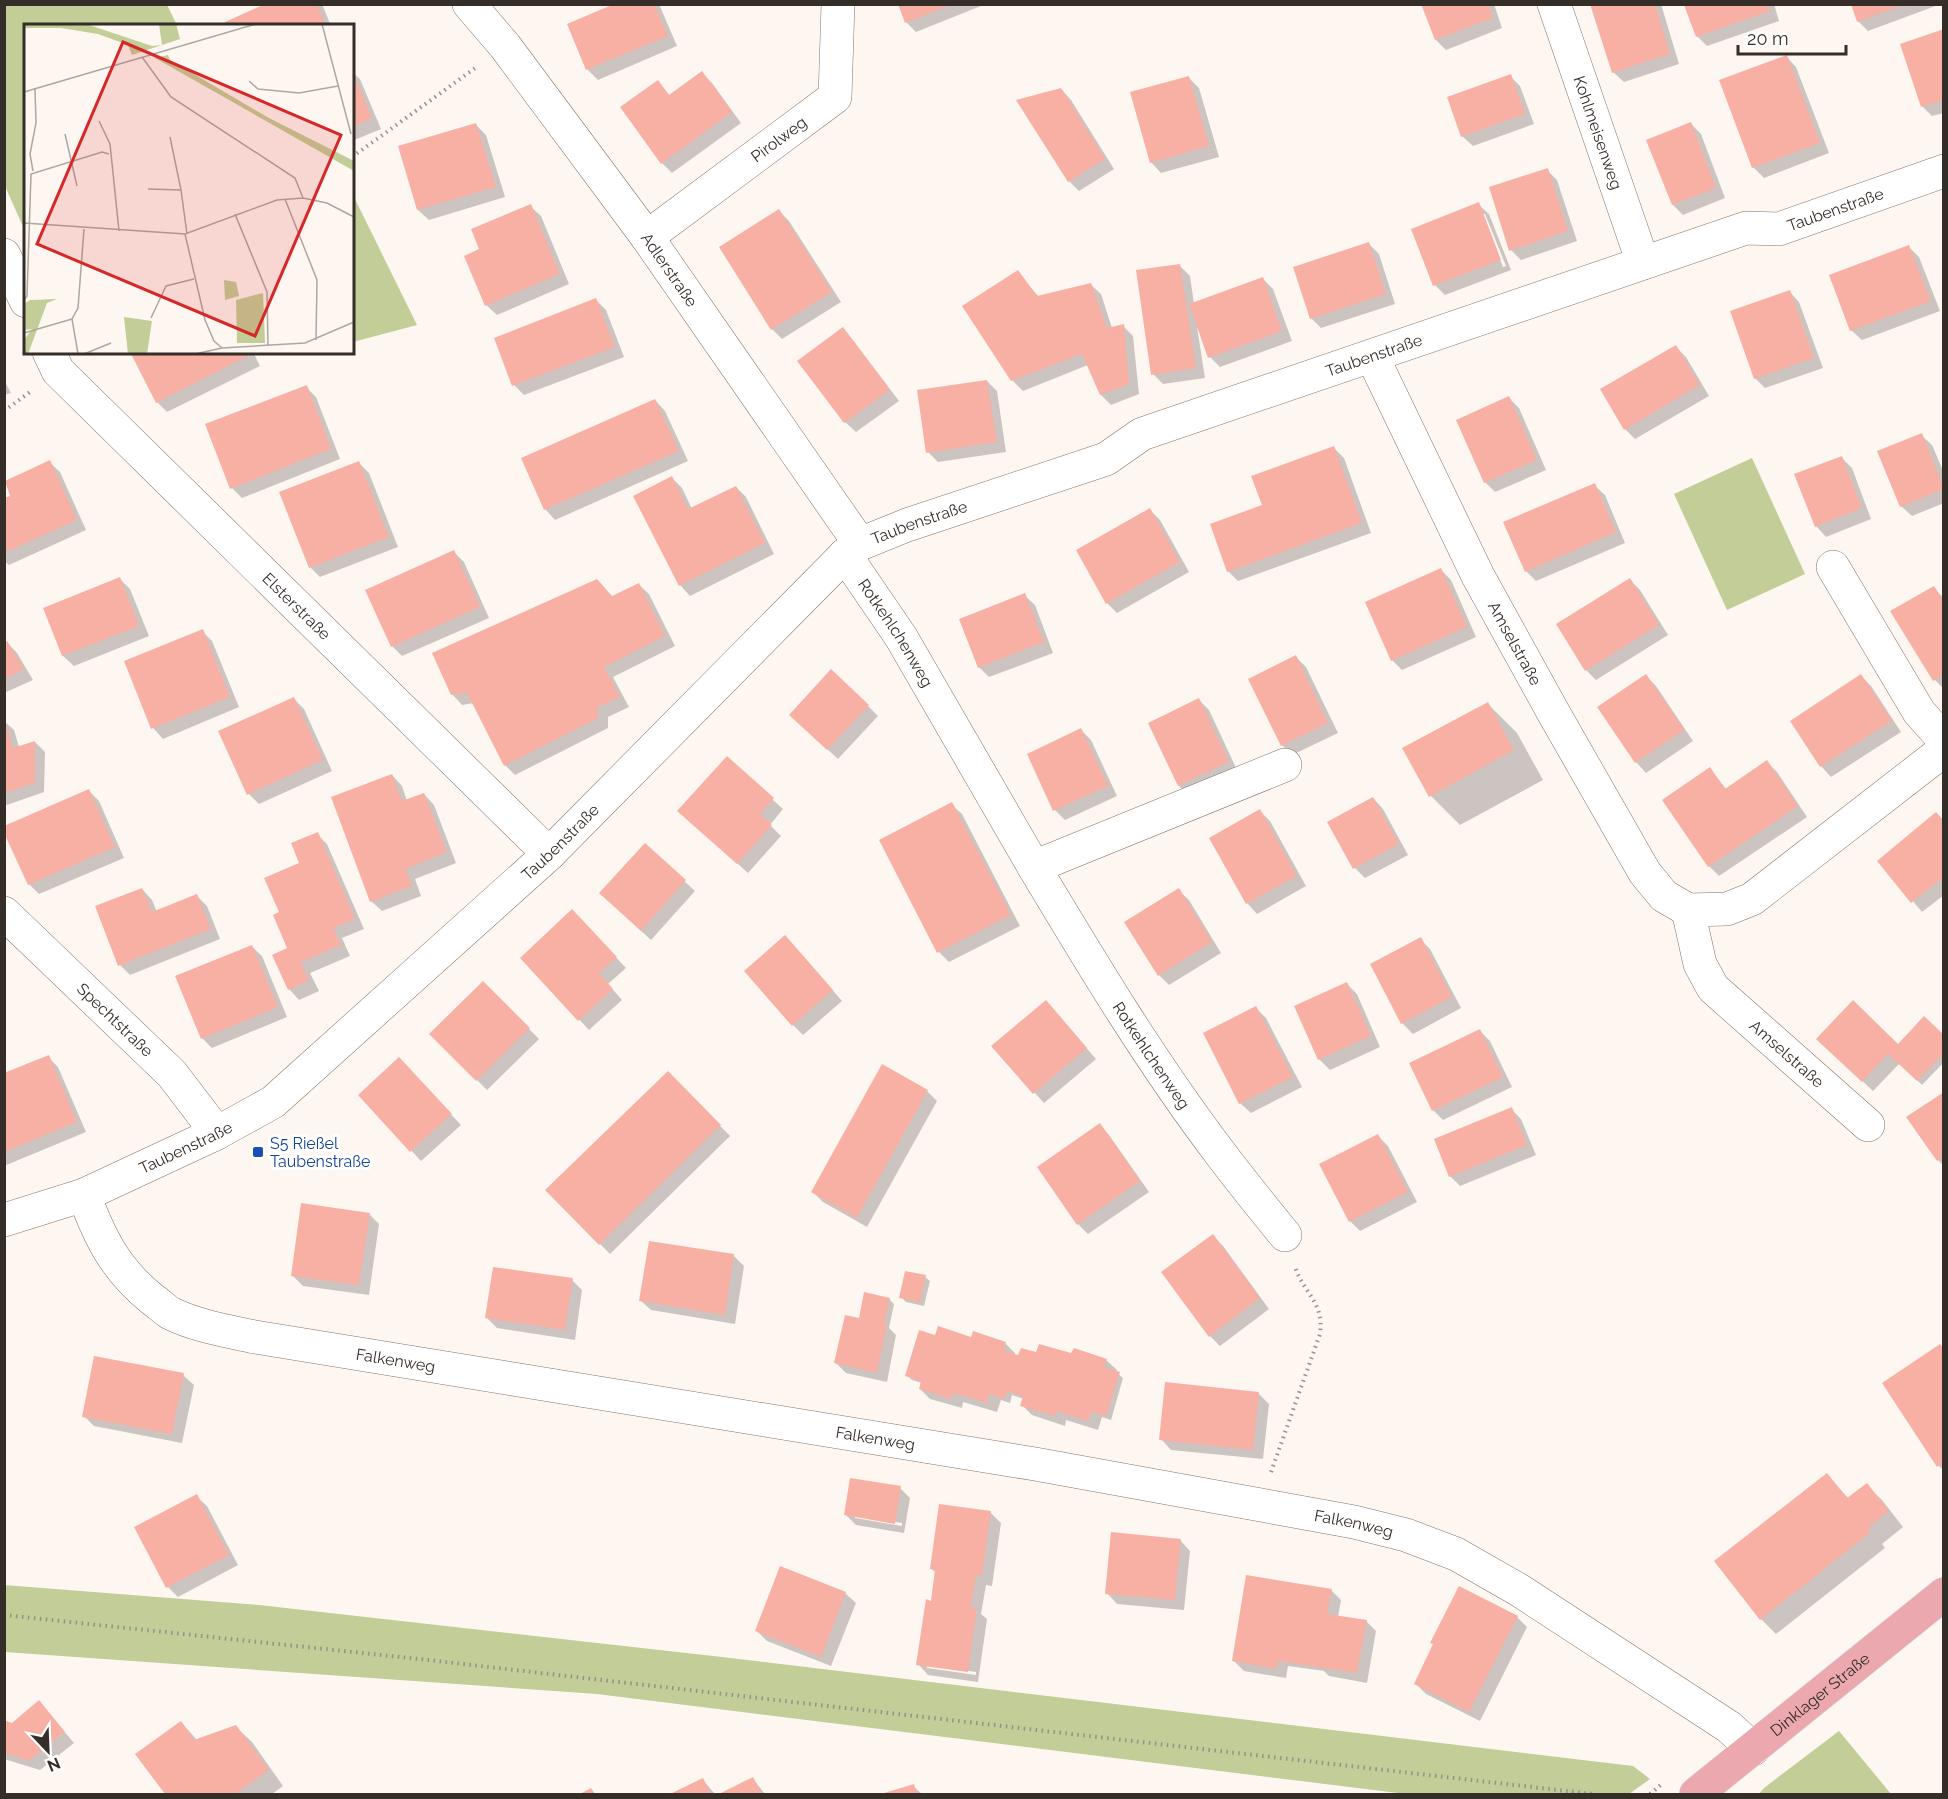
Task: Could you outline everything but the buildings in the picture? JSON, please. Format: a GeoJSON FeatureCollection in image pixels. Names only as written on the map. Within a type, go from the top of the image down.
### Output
{"type":"FeatureCollection","features":[{"type":"Feature","properties":{"kind":"main road","name":"Dinklager Straße"},"geometry":{"type":"LineString","coordinates":[[1696,1794],[1944,1594]]}},
{"type":"Feature","properties":{"kind":"street","name":"Adlerstraße"},"geometry":{"type":"LineString","coordinates":[[469,4],[505,46],[647,237],[852,549]]}},
{"type":"Feature","properties":{"kind":"street","name":"Pirolweg"},"geometry":{"type":"LineString","coordinates":[[647,237],[835,97],[838,4]]}},
{"type":"Feature","properties":{"kind":"street","name":"Kohlmeisenweg"},"geometry":{"type":"LineString","coordinates":[[1554,4],[1643,263]]}},
{"type":"Feature","properties":{"kind":"street","name":"Taubenstraße"},"geometry":{"type":"LineString","coordinates":[[84,1195],[217,1133],[273,1102],[549,854],[852,549],[907,525],[1106,459],[1143,434],[1746,228],[1779,229],[1944,171]]}},
{"type":"Feature","properties":{"kind":"street"},"geometry":{"type":"LineString","coordinates":[[4,255],[24,297]]}},
{"type":"Feature","properties":{"kind":"street","name":"Elsterstraße"},"geometry":{"type":"LineString","coordinates":[[50,354],[58,371],[549,854]]}},
{"type":"Feature","properties":{"kind":"street","name":"Amselstraße"},"geometry":{"type":"LineString","coordinates":[[1372,357],[1478,576],[1559,722],[1646,873],[1664,896],[1688,910],[1700,964],[1713,988],[1868,1125]]}},
{"type":"Feature","properties":{"kind":"street","name":"Rotkehlchenweg"},"geometry":{"type":"LineString","coordinates":[[852,549],[1097,973],[1147,1050],[1219,1152],[1285,1235]]}},
{"type":"Feature","properties":{"kind":"street"},"geometry":{"type":"LineString","coordinates":[[1833,567],[1919,712],[1944,740]]}},
{"type":"Feature","properties":{"kind":"street"},"geometry":{"type":"LineString","coordinates":[[1688,910],[1727,909],[1752,899],[1944,750]]}},
{"type":"Feature","properties":{"kind":"street"},"geometry":{"type":"LineString","coordinates":[[1034,867],[1285,765]]}},
{"type":"Feature","properties":{"kind":"street","name":"Spechtstraße"},"geometry":{"type":"LineString","coordinates":[[4,913],[172,1074],[217,1133]]}},
{"type":"Feature","properties":{"kind":"street"},"geometry":{"type":"LineString","coordinates":[[4,1220],[84,1195]]}},
{"type":"Feature","properties":{"kind":"street","name":"Falkenweg"},"geometry":{"type":"LineString","coordinates":[[84,1195],[98,1233],[116,1263],[140,1289],[170,1313],[208,1326],[255,1337],[1024,1462],[1354,1522],[1406,1535],[1456,1554],[1519,1590],[1729,1727],[1753,1749]]}},
{"type":"Feature","properties":{"kind":"path"},"geometry":{"type":"LineString","coordinates":[[354,156],[505,46]]}},
{"type":"Feature","properties":{"kind":"path"},"geometry":{"type":"LineString","coordinates":[[1260,1505],[1320,1334],[1322,1320],[1296,1271],[1285,1235]]}},
{"type":"Feature","properties":{"kind":"path"},"geometry":{"type":"LineString","coordinates":[[4,1615],[417,1659],[1593,1794]]}},
{"type":"Feature","properties":{"kind":"green space"},"geometry":{"type":"Polygon","coordinates":[[[4,5],[167,5],[176,24],[24,24],[24,229],[5,186],[4,5]]]}},
{"type":"Feature","properties":{"kind":"green space"},"geometry":{"type":"Polygon","coordinates":[[[354,197],[417,325],[354,342],[354,197]]]}},
{"type":"Feature","properties":{"kind":"green space"},"geometry":{"type":"Polygon","coordinates":[[[1752,458],[1805,574],[1727,610],[1674,494],[1752,458]]]}},
{"type":"Feature","properties":{"kind":"green space"},"geometry":{"type":"Polygon","coordinates":[[[4,1585],[259,1605],[722,1657],[1633,1766],[1650,1779],[1629,1794],[1406,1794],[597,1694],[5,1652],[4,1585]]]}},
{"type":"Feature","properties":{"kind":"green space"},"geometry":{"type":"Polygon","coordinates":[[[1839,1731],[1891,1794],[1759,1794],[1764,1788],[1839,1731]]]}},
{"type":"Feature","properties":{"kind":"place","name":"S5 Rießel Taubenstraße"},"geometry":{"type":"Point","coordinates":[258,1152]}}]}
